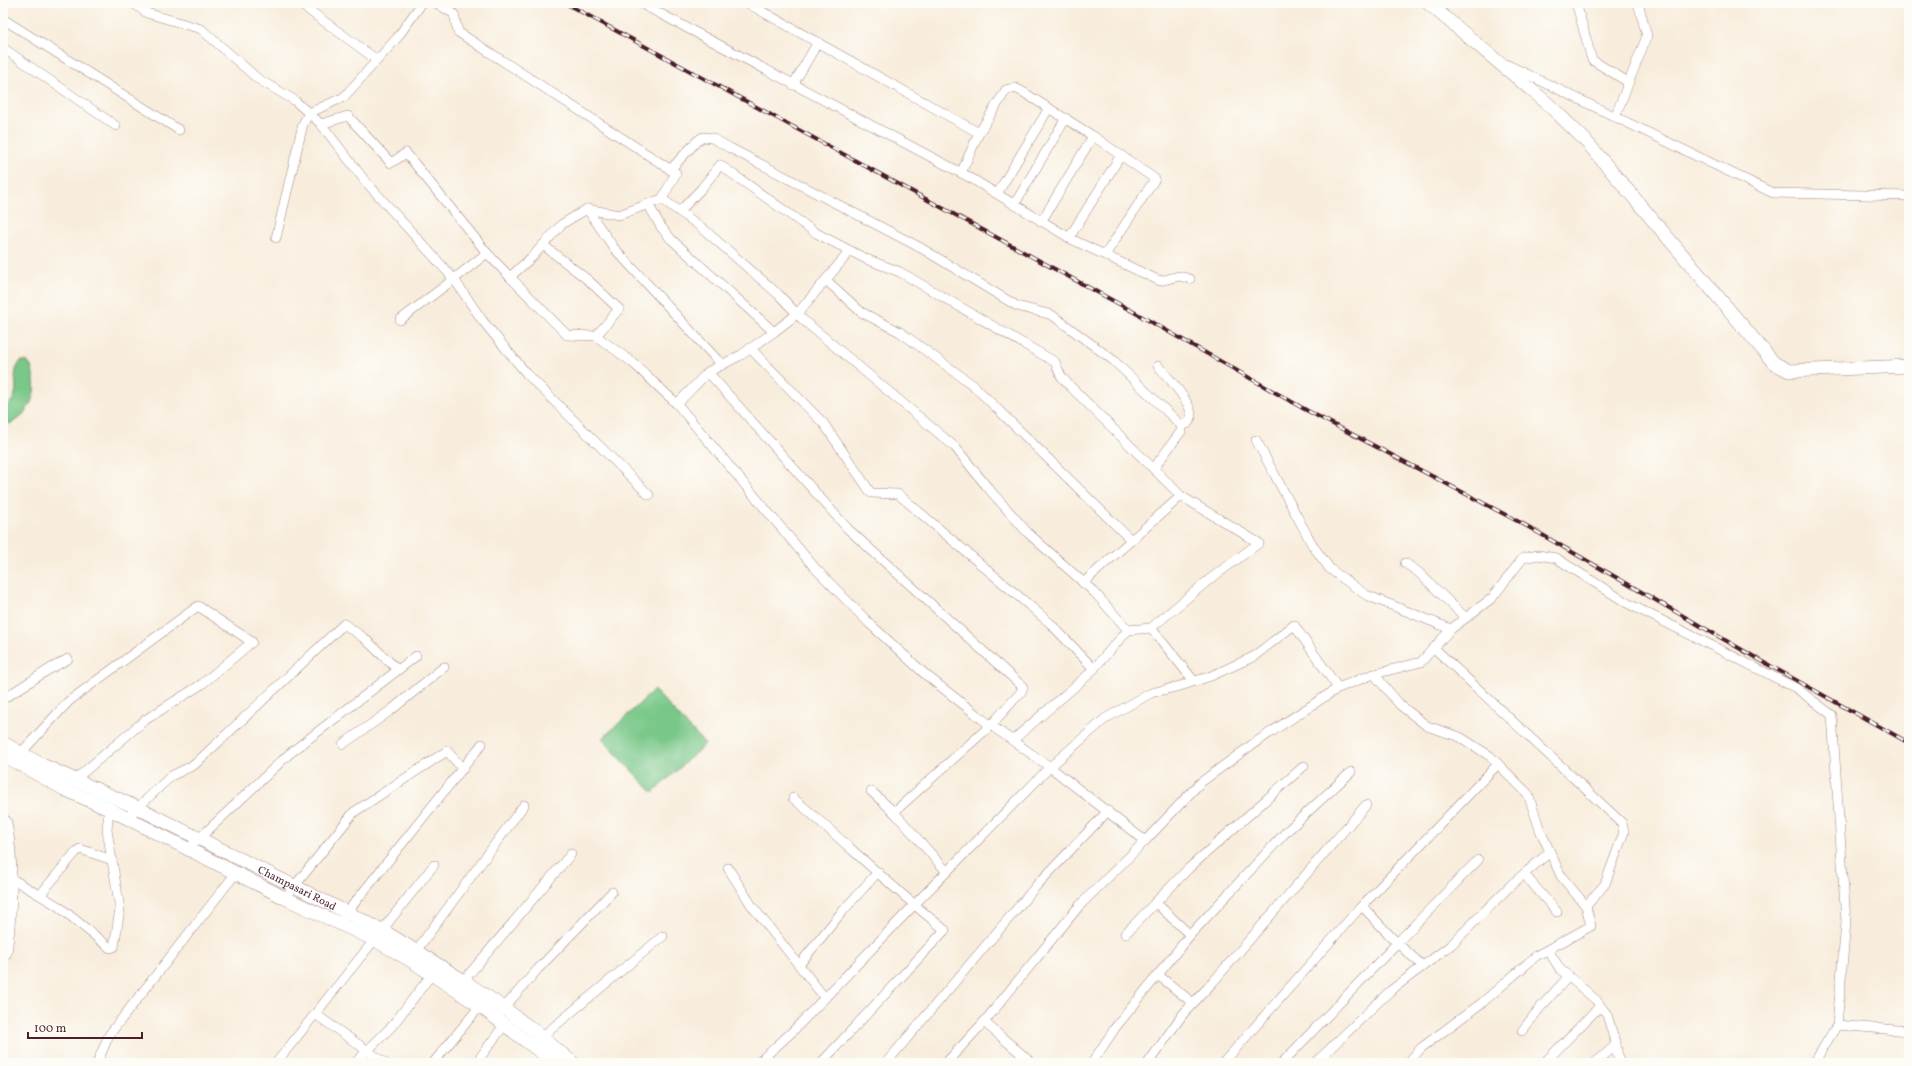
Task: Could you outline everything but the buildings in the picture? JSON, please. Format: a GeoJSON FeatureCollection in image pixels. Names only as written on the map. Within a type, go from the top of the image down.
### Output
{"type":"FeatureCollection","features":[{"type":"Feature","properties":{"kind":"highway"},"geometry":{"type":"LineString","coordinates":[[3,823],[9,877],[8,919],[3,952]]}},
{"type":"Feature","properties":{"kind":"main road"},"geometry":{"type":"LineString","coordinates":[[1428,3],[1546,103],[1585,140],[1774,363],[1789,371],[1909,366]]}},
{"type":"Feature","properties":{"kind":"main road","name":"Champasari Road"},"geometry":{"type":"LineString","coordinates":[[3,743],[13,756],[69,785],[127,818],[338,923],[379,935]]}},
{"type":"Feature","properties":{"kind":"main road","name":"Champasari Road"},"geometry":{"type":"LineString","coordinates":[[69,785],[138,808],[347,912],[379,935],[460,985],[537,1041],[573,1063]]}},
{"type":"Feature","properties":{"kind":"main road","name":"Champasari Road"},"geometry":{"type":"LineString","coordinates":[[413,955],[432,974],[460,985],[480,1006],[502,1016]]}},
{"type":"Feature","properties":{"kind":"main road","name":"Champasari Road"},"geometry":{"type":"LineString","coordinates":[[537,1041],[555,1063]]}},
{"type":"Feature","properties":{"kind":"street"},"geometry":{"type":"LineString","coordinates":[[134,3],[147,13],[201,29],[258,79],[294,100],[321,124],[366,182],[454,279],[482,320],[526,373],[648,495]]}},
{"type":"Feature","properties":{"kind":"street"},"geometry":{"type":"LineString","coordinates":[[299,3],[377,60]]}},
{"type":"Feature","properties":{"kind":"street"},"geometry":{"type":"LineString","coordinates":[[276,238],[303,124],[309,113],[344,97],[397,38],[422,3]]}},
{"type":"Feature","properties":{"kind":"street"},"geometry":{"type":"LineString","coordinates":[[436,3],[454,14],[458,32],[676,173],[662,199],[619,215],[587,209],[562,224],[510,277]]}},
{"type":"Feature","properties":{"kind":"street"},"geometry":{"type":"LineString","coordinates":[[640,3],[960,173],[1069,238],[1160,282],[1179,276],[1190,279]]}},
{"type":"Feature","properties":{"kind":"street"},"geometry":{"type":"LineString","coordinates":[[748,3],[979,133]]}},
{"type":"Feature","properties":{"kind":"street"},"geometry":{"type":"LineString","coordinates":[[1615,117],[1647,36],[1638,3]]}},
{"type":"Feature","properties":{"kind":"street"},"geometry":{"type":"LineString","coordinates":[[1905,3],[1909,8]]}},
{"type":"Feature","properties":{"kind":"street"},"geometry":{"type":"LineString","coordinates":[[1577,6],[1592,60],[1628,82]]}},
{"type":"Feature","properties":{"kind":"street"},"geometry":{"type":"LineString","coordinates":[[3,19],[179,130]]}},
{"type":"Feature","properties":{"kind":"street"},"geometry":{"type":"LineString","coordinates":[[793,85],[818,42]]}},
{"type":"Feature","properties":{"kind":"street"},"geometry":{"type":"LineString","coordinates":[[3,48],[116,126]]}},
{"type":"Feature","properties":{"kind":"street"},"geometry":{"type":"LineString","coordinates":[[1492,57],[1773,193],[1909,196]]}},
{"type":"Feature","properties":{"kind":"street"},"geometry":{"type":"LineString","coordinates":[[960,173],[979,133],[1006,90],[1010,88],[1023,92],[1094,136],[1155,179],[1105,255]]}},
{"type":"Feature","properties":{"kind":"street"},"geometry":{"type":"LineString","coordinates":[[997,194],[1049,108]]}},
{"type":"Feature","properties":{"kind":"street"},"geometry":{"type":"LineString","coordinates":[[321,124],[348,116],[390,163],[406,153],[487,253],[567,335],[596,336],[632,362],[677,404],[815,568],[864,619],[926,675],[1145,840]]}},
{"type":"Feature","properties":{"kind":"street"},"geometry":{"type":"LineString","coordinates":[[1014,205],[1066,118]]}},
{"type":"Feature","properties":{"kind":"street"},"geometry":{"type":"LineString","coordinates":[[1041,222],[1094,136]]}},
{"type":"Feature","properties":{"kind":"street"},"geometry":{"type":"LineString","coordinates":[[670,170],[697,141],[703,137],[712,138],[920,248],[1017,306],[1052,316],[1113,360],[1182,425]]}},
{"type":"Feature","properties":{"kind":"street"},"geometry":{"type":"LineString","coordinates":[[1069,238],[1121,155]]}},
{"type":"Feature","properties":{"kind":"street"},"geometry":{"type":"LineString","coordinates":[[680,211],[701,189],[720,165],[816,233],[866,259],[900,272],[1055,362],[1061,376],[1068,384],[1181,496],[1260,543],[1210,579],[1151,628],[1128,630],[1094,669],[1013,740]]}},
{"type":"Feature","properties":{"kind":"street"},"geometry":{"type":"LineString","coordinates":[[662,199],[680,211],[778,294],[797,314],[917,417],[955,447],[988,488],[1028,533],[1083,583],[1128,630]]}},
{"type":"Feature","properties":{"kind":"street"},"geometry":{"type":"LineString","coordinates":[[648,204],[661,227],[671,239],[774,332]]}},
{"type":"Feature","properties":{"kind":"street"},"geometry":{"type":"LineString","coordinates":[[587,209],[614,248],[722,365]]}},
{"type":"Feature","properties":{"kind":"street"},"geometry":{"type":"LineString","coordinates":[[543,245],[588,280],[618,309],[596,336]]}},
{"type":"Feature","properties":{"kind":"street"},"geometry":{"type":"LineString","coordinates":[[677,404],[708,372],[750,348],[797,314],[850,251]]}},
{"type":"Feature","properties":{"kind":"street"},"geometry":{"type":"LineString","coordinates":[[400,320],[487,253]]}},
{"type":"Feature","properties":{"kind":"street"},"geometry":{"type":"LineString","coordinates":[[826,280],[861,312],[900,332],[973,385],[1131,540]]}},
{"type":"Feature","properties":{"kind":"street"},"geometry":{"type":"LineString","coordinates":[[750,348],[824,424],[871,493],[898,494],[1050,623],[1094,669]]}},
{"type":"Feature","properties":{"kind":"street"},"geometry":{"type":"LineString","coordinates":[[1158,366],[1178,390],[1190,409],[1192,416],[1190,421],[1187,424],[1182,425]]}},
{"type":"Feature","properties":{"kind":"street"},"geometry":{"type":"LineString","coordinates":[[708,372],[848,529],[1023,687],[1021,692],[991,725],[894,812]]}},
{"type":"Feature","properties":{"kind":"street"},"geometry":{"type":"LineString","coordinates":[[1154,468],[1182,430],[1182,425]]}},
{"type":"Feature","properties":{"kind":"street"},"geometry":{"type":"LineString","coordinates":[[1256,440],[1313,546],[1330,569],[1366,595],[1451,629]]}},
{"type":"Feature","properties":{"kind":"street"},"geometry":{"type":"LineString","coordinates":[[1083,583],[1181,496]]}},
{"type":"Feature","properties":{"kind":"street"},"geometry":{"type":"LineString","coordinates":[[946,1063],[984,1022],[1080,905],[1200,783],[1254,744],[1338,688],[1374,674],[1421,662],[1451,629],[1492,598],[1523,558],[1538,555],[1556,558],[1626,603],[1796,688],[1832,715],[1846,922],[1837,1024],[1814,1063]]}},
{"type":"Feature","properties":{"kind":"street"},"geometry":{"type":"LineString","coordinates":[[1405,562],[1418,572],[1466,618]]}},
{"type":"Feature","properties":{"kind":"street"},"geometry":{"type":"LineString","coordinates":[[13,756],[69,701],[198,606],[252,642],[202,684],[145,720],[69,785]]}},
{"type":"Feature","properties":{"kind":"street"},"geometry":{"type":"LineString","coordinates":[[127,818],[171,776],[194,766],[344,624],[364,638],[398,670]]}},
{"type":"Feature","properties":{"kind":"street"},"geometry":{"type":"LineString","coordinates":[[758,1063],[792,1032],[946,872],[1050,767],[1106,718],[1151,693],[1194,681],[1253,657],[1294,625],[1338,688]]}},
{"type":"Feature","properties":{"kind":"street"},"geometry":{"type":"LineString","coordinates":[[1151,628],[1194,681]]}},
{"type":"Feature","properties":{"kind":"street"},"geometry":{"type":"LineString","coordinates":[[1434,648],[1622,823],[1624,832],[1605,884],[1586,906]]}},
{"type":"Feature","properties":{"kind":"street"},"geometry":{"type":"LineString","coordinates":[[188,849],[289,754],[416,656]]}},
{"type":"Feature","properties":{"kind":"street"},"geometry":{"type":"LineString","coordinates":[[3,699],[68,659]]}},
{"type":"Feature","properties":{"kind":"street"},"geometry":{"type":"LineString","coordinates":[[343,744],[390,711],[444,667]]}},
{"type":"Feature","properties":{"kind":"street"},"geometry":{"type":"LineString","coordinates":[[1374,674],[1400,705],[1427,726],[1460,737],[1490,756],[1528,794],[1540,830],[1561,876],[1586,906],[1591,926],[1536,956],[1483,1002],[1421,1048],[1408,1063]]}},
{"type":"Feature","properties":{"kind":"street"},"geometry":{"type":"LineString","coordinates":[[338,923],[482,744]]}},
{"type":"Feature","properties":{"kind":"street"},"geometry":{"type":"LineString","coordinates":[[286,898],[354,812],[447,751],[463,769]]}},
{"type":"Feature","properties":{"kind":"street"},"geometry":{"type":"LineString","coordinates":[[1223,1063],[1362,906],[1458,803],[1498,764]]}},
{"type":"Feature","properties":{"kind":"street"},"geometry":{"type":"LineString","coordinates":[[1125,934],[1190,868],[1304,766]]}},
{"type":"Feature","properties":{"kind":"street"},"geometry":{"type":"LineString","coordinates":[[1092,1063],[1115,1028],[1190,935],[1286,832],[1351,772]]}},
{"type":"Feature","properties":{"kind":"street"},"geometry":{"type":"LineString","coordinates":[[870,791],[894,812],[946,872]]}},
{"type":"Feature","properties":{"kind":"street"},"geometry":{"type":"LineString","coordinates":[[792,798],[914,905],[945,930],[821,1063]]}},
{"type":"Feature","properties":{"kind":"street"},"geometry":{"type":"LineString","coordinates":[[413,955],[524,805]]}},
{"type":"Feature","properties":{"kind":"street"},"geometry":{"type":"LineString","coordinates":[[1148,1063],[1183,1014],[1366,805]]}},
{"type":"Feature","properties":{"kind":"street"},"geometry":{"type":"LineString","coordinates":[[9,877],[62,908],[110,948],[114,947],[120,908],[107,828],[110,809]]}},
{"type":"Feature","properties":{"kind":"street"},"geometry":{"type":"LineString","coordinates":[[886,1063],[1037,885],[1108,811]]}},
{"type":"Feature","properties":{"kind":"street"},"geometry":{"type":"LineString","coordinates":[[40,895],[80,849],[112,860]]}},
{"type":"Feature","properties":{"kind":"street"},"geometry":{"type":"LineString","coordinates":[[1315,1063],[1390,991],[1451,946],[1524,874],[1550,852]]}},
{"type":"Feature","properties":{"kind":"street"},"geometry":{"type":"LineString","coordinates":[[460,985],[571,854]]}},
{"type":"Feature","properties":{"kind":"street"},"geometry":{"type":"LineString","coordinates":[[1282,1063],[1478,860]]}},
{"type":"Feature","properties":{"kind":"street"},"geometry":{"type":"LineString","coordinates":[[276,1063],[434,865]]}},
{"type":"Feature","properties":{"kind":"street"},"geometry":{"type":"LineString","coordinates":[[728,868],[752,906],[825,998]]}},
{"type":"Feature","properties":{"kind":"street"},"geometry":{"type":"LineString","coordinates":[[799,965],[841,913],[878,872]]}},
{"type":"Feature","properties":{"kind":"street"},"geometry":{"type":"LineString","coordinates":[[97,1063],[109,1035],[236,873]]}},
{"type":"Feature","properties":{"kind":"street"},"geometry":{"type":"LineString","coordinates":[[1524,874],[1557,912]]}},
{"type":"Feature","properties":{"kind":"street"},"geometry":{"type":"LineString","coordinates":[[476,1063],[502,1016],[538,969],[612,892]]}},
{"type":"Feature","properties":{"kind":"street"},"geometry":{"type":"LineString","coordinates":[[1155,902],[1190,935]]}},
{"type":"Feature","properties":{"kind":"street"},"geometry":{"type":"LineString","coordinates":[[1362,906],[1397,943],[1423,966]]}},
{"type":"Feature","properties":{"kind":"street"},"geometry":{"type":"LineString","coordinates":[[537,1041],[663,936]]}},
{"type":"Feature","properties":{"kind":"street"},"geometry":{"type":"LineString","coordinates":[[1548,950],[1560,969],[1596,1000],[1606,1015],[1616,1045],[1619,1063]]}},
{"type":"Feature","properties":{"kind":"street"},"geometry":{"type":"LineString","coordinates":[[355,1063],[366,1050],[392,1026],[432,974]]}},
{"type":"Feature","properties":{"kind":"street"},"geometry":{"type":"LineString","coordinates":[[1158,975],[1193,1003]]}},
{"type":"Feature","properties":{"kind":"street"},"geometry":{"type":"LineString","coordinates":[[1522,1031],[1539,1009],[1569,976]]}},
{"type":"Feature","properties":{"kind":"street"},"geometry":{"type":"LineString","coordinates":[[433,1063],[480,1006]]}},
{"type":"Feature","properties":{"kind":"street"},"geometry":{"type":"LineString","coordinates":[[1544,1063],[1600,1006]]}},
{"type":"Feature","properties":{"kind":"street"},"geometry":{"type":"LineString","coordinates":[[315,1014],[385,1063]]}},
{"type":"Feature","properties":{"kind":"street"},"geometry":{"type":"LineString","coordinates":[[984,1022],[1032,1063]]}},
{"type":"Feature","properties":{"kind":"street"},"geometry":{"type":"LineString","coordinates":[[1837,1024],[1909,1030]]}},
{"type":"Feature","properties":{"kind":"street"},"geometry":{"type":"LineString","coordinates":[[1595,1063],[1616,1045]]}},
{"type":"Feature","properties":{"kind":"green space"},"geometry":{"type":"Polygon","coordinates":[[[21,361],[26,361],[32,368],[34,391],[32,399],[29,406],[18,419],[3,426],[3,410],[14,396],[16,390],[15,373],[21,361]]]}},
{"type":"Feature","properties":{"kind":"green space"},"geometry":{"type":"Polygon","coordinates":[[[654,690],[705,744],[653,793],[602,739],[654,690]]]}},
{"type":"Feature","properties":{"kind":"railway"},"geometry":{"type":"LineString","coordinates":[[565,3],[1132,311],[1306,410],[1525,525],[1751,655],[1909,743]]}}]}
